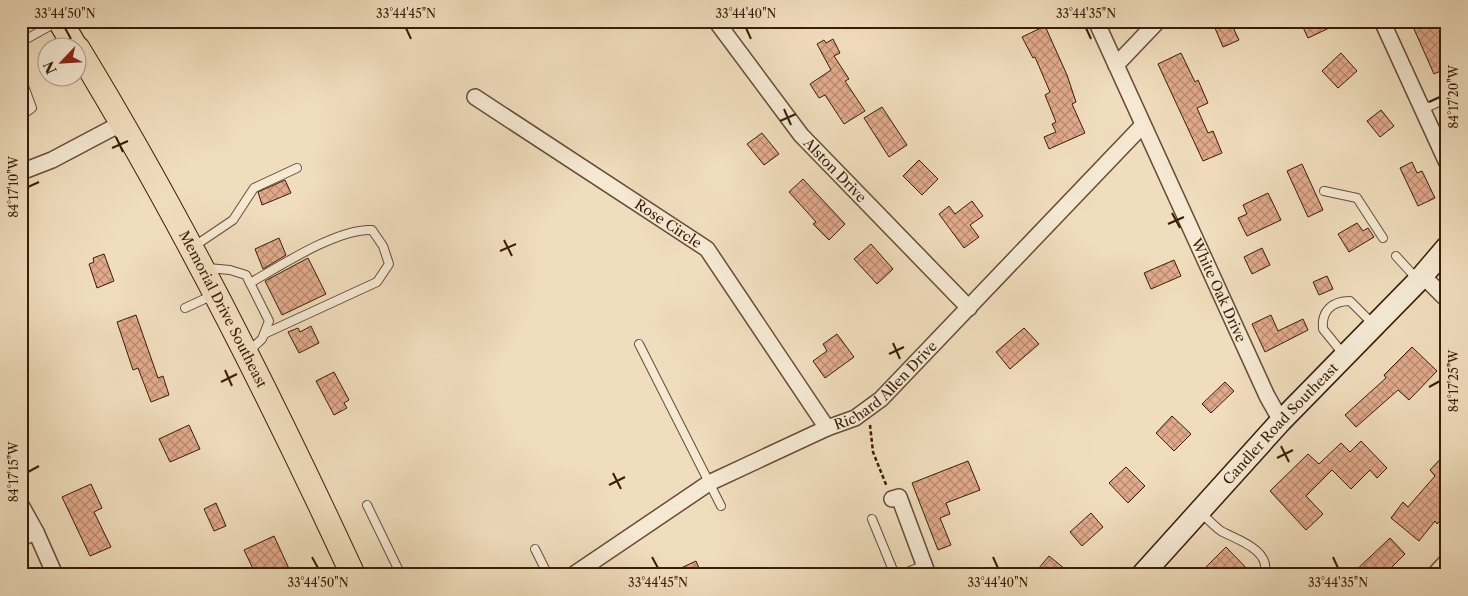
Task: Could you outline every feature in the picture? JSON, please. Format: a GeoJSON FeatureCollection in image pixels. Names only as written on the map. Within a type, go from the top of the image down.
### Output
{"type":"FeatureCollection","features":[{"type":"Feature","properties":{"kind":"main road","name":"Memorial Drive Southeast"},"geometry":{"type":"LineString","coordinates":[[60,21],[71,38]]}},
{"type":"Feature","properties":{"kind":"main road","name":"Memorial Drive Southeast"},"geometry":{"type":"LineString","coordinates":[[88,66],[122,123],[216,293],[281,419],[353,575]]}},
{"type":"Feature","properties":{"kind":"main road","name":"Candler Road Southeast"},"geometry":{"type":"LineString","coordinates":[[1147,573],[1199,511],[1282,421],[1420,278],[1447,247]]}},
{"type":"Feature","properties":{"kind":"street","name":"Alston Drive"},"geometry":{"type":"LineString","coordinates":[[716,21],[801,135],[969,308]]}},
{"type":"Feature","properties":{"kind":"street","name":"White Oak Drive"},"geometry":{"type":"LineString","coordinates":[[1096,21],[1267,396],[1282,421]]}},
{"type":"Feature","properties":{"kind":"street"},"geometry":{"type":"LineString","coordinates":[[1116,65],[1158,21]]}},
{"type":"Feature","properties":{"kind":"street"},"geometry":{"type":"LineString","coordinates":[[1382,21],[1447,163]]}},
{"type":"Feature","properties":{"kind":"street","name":"Rose Circle"},"geometry":{"type":"LineString","coordinates":[[475,97],[707,249],[827,428]]}},
{"type":"Feature","properties":{"kind":"street"},"geometry":{"type":"LineString","coordinates":[[21,172],[52,160],[122,123]]}},
{"type":"Feature","properties":{"kind":"street","name":"Richard Allen Drive"},"geometry":{"type":"LineString","coordinates":[[573,575],[709,482],[827,428],[855,418],[881,399],[1142,125]]}},
{"type":"Feature","properties":{"kind":"street"},"geometry":{"type":"LineString","coordinates":[[1420,278],[1447,300]]}},
{"type":"Feature","properties":{"kind":"street"},"geometry":{"type":"LineString","coordinates":[[892,499],[899,496],[926,570]]}},
{"type":"Feature","properties":{"kind":"street"},"geometry":{"type":"LineString","coordinates":[[21,505],[36,532],[55,575]]}},
{"type":"Feature","properties":{"kind":"street"},"geometry":{"type":"LineString","coordinates":[[21,538],[36,532]]}},
{"type":"Feature","properties":{"kind":"street"},"geometry":{"type":"LineString","coordinates":[[1434,575],[1447,562]]}},
{"type":"Feature","properties":{"kind":"lane"},"geometry":{"type":"LineString","coordinates":[[21,42],[60,21]]}},
{"type":"Feature","properties":{"kind":"lane"},"geometry":{"type":"LineString","coordinates":[[21,78],[32,108],[21,116]]}},
{"type":"Feature","properties":{"kind":"lane"},"geometry":{"type":"LineString","coordinates":[[1422,110],[1447,98]]}},
{"type":"Feature","properties":{"kind":"lane"},"geometry":{"type":"LineString","coordinates":[[246,353],[262,339],[269,321],[246,275],[197,258],[233,220],[254,188],[296,168]]}},
{"type":"Feature","properties":{"kind":"lane"},"geometry":{"type":"LineString","coordinates":[[1324,191],[1357,198],[1383,238]]}},
{"type":"Feature","properties":{"kind":"lane"},"geometry":{"type":"LineString","coordinates":[[250,283],[327,242],[361,230],[372,230],[387,254],[389,264],[377,282],[264,334]]}},
{"type":"Feature","properties":{"kind":"lane"},"geometry":{"type":"LineString","coordinates":[[1396,256],[1420,278]]}},
{"type":"Feature","properties":{"kind":"lane"},"geometry":{"type":"LineString","coordinates":[[185,308],[216,293]]}},
{"type":"Feature","properties":{"kind":"lane"},"geometry":{"type":"LineString","coordinates":[[1345,356],[1323,329],[1324,312],[1332,305],[1350,301],[1359,307],[1374,326]]}},
{"type":"Feature","properties":{"kind":"lane"},"geometry":{"type":"LineString","coordinates":[[639,344],[720,506]]}},
{"type":"Feature","properties":{"kind":"lane"},"geometry":{"type":"LineString","coordinates":[[367,505],[401,575]]}},
{"type":"Feature","properties":{"kind":"lane"},"geometry":{"type":"LineString","coordinates":[[1199,511],[1220,530],[1249,545],[1262,558],[1265,565],[1264,575]]}},
{"type":"Feature","properties":{"kind":"lane"},"geometry":{"type":"LineString","coordinates":[[872,519],[895,575]]}},
{"type":"Feature","properties":{"kind":"lane"},"geometry":{"type":"LineString","coordinates":[[535,549],[548,575]]}},
{"type":"Feature","properties":{"kind":"lane"},"geometry":{"type":"LineString","coordinates":[[900,575],[926,570]]}},
{"type":"Feature","properties":{"kind":"path"},"geometry":{"type":"LineString","coordinates":[[874,403],[870,420],[873,452],[892,499]]}},
{"type":"Feature","properties":{"kind":"building"},"geometry":{"type":"Polygon","coordinates":[[[1212,21],[1230,21],[1239,40],[1223,47],[1212,21]]]}},
{"type":"Feature","properties":{"kind":"building"},"geometry":{"type":"Polygon","coordinates":[[[1300,21],[1344,21],[1308,38],[1300,21]]]}},
{"type":"Feature","properties":{"kind":"building"},"geometry":{"type":"Polygon","coordinates":[[[1431,21],[1447,21],[1447,68],[1434,74],[1414,29],[1431,21]]]}},
{"type":"Feature","properties":{"kind":"building"},"geometry":{"type":"Polygon","coordinates":[[[1045,26],[1067,75],[1076,102],[1072,104],[1085,133],[1049,149],[1044,137],[1056,132],[1052,124],[1056,122],[1045,95],[1050,92],[1035,57],[1033,58],[1022,37],[1045,26]]]}},
{"type":"Feature","properties":{"kind":"building"},"geometry":{"type":"Polygon","coordinates":[[[833,39],[840,53],[834,56],[849,79],[845,81],[865,111],[844,124],[825,95],[819,98],[810,84],[831,70],[817,44],[824,40],[826,43],[833,39]]]}},
{"type":"Feature","properties":{"kind":"building"},"geometry":{"type":"Polygon","coordinates":[[[1181,53],[1195,82],[1198,80],[1208,103],[1197,108],[1208,133],[1213,131],[1222,153],[1203,161],[1158,64],[1181,53]]]}},
{"type":"Feature","properties":{"kind":"building"},"geometry":{"type":"Polygon","coordinates":[[[1341,53],[1357,71],[1338,88],[1322,71],[1341,53]]]}},
{"type":"Feature","properties":{"kind":"building"},"geometry":{"type":"Polygon","coordinates":[[[882,107],[907,145],[889,157],[864,118],[882,107]]]}},
{"type":"Feature","properties":{"kind":"building"},"geometry":{"type":"Polygon","coordinates":[[[1381,110],[1394,126],[1380,137],[1367,121],[1381,110]]]}},
{"type":"Feature","properties":{"kind":"building"},"geometry":{"type":"Polygon","coordinates":[[[762,133],[779,154],[764,165],[747,144],[762,133]]]}},
{"type":"Feature","properties":{"kind":"building"},"geometry":{"type":"Polygon","coordinates":[[[919,160],[938,179],[922,195],[903,176],[919,160]]]}},
{"type":"Feature","properties":{"kind":"building"},"geometry":{"type":"Polygon","coordinates":[[[1412,162],[1417,173],[1422,171],[1435,198],[1418,206],[1400,168],[1412,162]]]}},
{"type":"Feature","properties":{"kind":"building"},"geometry":{"type":"Polygon","coordinates":[[[1302,164],[1323,210],[1308,217],[1287,171],[1302,164]]]}},
{"type":"Feature","properties":{"kind":"building"},"geometry":{"type":"Polygon","coordinates":[[[803,179],[845,224],[829,240],[813,224],[816,222],[789,192],[803,179]]]}},
{"type":"Feature","properties":{"kind":"building"},"geometry":{"type":"Polygon","coordinates":[[[285,180],[291,193],[262,205],[258,192],[285,180]]]}},
{"type":"Feature","properties":{"kind":"building"},"geometry":{"type":"Polygon","coordinates":[[[1268,193],[1281,220],[1247,236],[1238,218],[1247,214],[1243,205],[1268,193]]]}},
{"type":"Feature","properties":{"kind":"building"},"geometry":{"type":"Polygon","coordinates":[[[972,201],[983,216],[970,225],[979,237],[964,248],[939,214],[949,206],[955,214],[972,201]]]}},
{"type":"Feature","properties":{"kind":"building"},"geometry":{"type":"Polygon","coordinates":[[[1357,223],[1363,231],[1368,228],[1374,237],[1349,252],[1338,234],[1357,223]]]}},
{"type":"Feature","properties":{"kind":"building"},"geometry":{"type":"Polygon","coordinates":[[[279,238],[286,255],[263,269],[255,249],[279,238]]]}},
{"type":"Feature","properties":{"kind":"building"},"geometry":{"type":"Polygon","coordinates":[[[871,244],[893,269],[877,284],[854,259],[871,244]]]}},
{"type":"Feature","properties":{"kind":"building"},"geometry":{"type":"Polygon","coordinates":[[[1262,248],[1270,265],[1252,274],[1244,257],[1262,248]]]}},
{"type":"Feature","properties":{"kind":"building"},"geometry":{"type":"Polygon","coordinates":[[[104,254],[114,281],[97,288],[89,264],[94,262],[93,258],[104,254]]]}},
{"type":"Feature","properties":{"kind":"building"},"geometry":{"type":"Polygon","coordinates":[[[308,258],[326,294],[282,315],[265,281],[308,258]]]}},
{"type":"Feature","properties":{"kind":"building"},"geometry":{"type":"Polygon","coordinates":[[[1174,260],[1181,276],[1151,289],[1144,273],[1174,260]]]}},
{"type":"Feature","properties":{"kind":"building"},"geometry":{"type":"Polygon","coordinates":[[[1327,276],[1333,289],[1319,295],[1313,282],[1327,276]]]}},
{"type":"Feature","properties":{"kind":"building"},"geometry":{"type":"Polygon","coordinates":[[[136,315],[158,378],[163,376],[169,395],[151,402],[138,368],[133,370],[117,322],[136,315]]]}},
{"type":"Feature","properties":{"kind":"building"},"geometry":{"type":"Polygon","coordinates":[[[1271,315],[1278,331],[1303,319],[1308,330],[1265,352],[1252,324],[1271,315]]]}},
{"type":"Feature","properties":{"kind":"building"},"geometry":{"type":"Polygon","coordinates":[[[311,326],[319,343],[299,353],[288,332],[298,328],[300,332],[311,326]]]}},
{"type":"Feature","properties":{"kind":"building"},"geometry":{"type":"Polygon","coordinates":[[[1024,328],[1039,344],[1010,369],[996,352],[1024,328]]]}},
{"type":"Feature","properties":{"kind":"building"},"geometry":{"type":"Polygon","coordinates":[[[837,334],[854,357],[825,378],[813,361],[827,351],[823,344],[837,334]]]}},
{"type":"Feature","properties":{"kind":"building"},"geometry":{"type":"Polygon","coordinates":[[[1412,347],[1437,371],[1409,400],[1398,390],[1356,427],[1345,415],[1386,378],[1384,375],[1412,347]]]}},
{"type":"Feature","properties":{"kind":"building"},"geometry":{"type":"Polygon","coordinates":[[[334,372],[349,400],[344,403],[347,408],[334,415],[316,381],[334,372]]]}},
{"type":"Feature","properties":{"kind":"building"},"geometry":{"type":"Polygon","coordinates":[[[1225,382],[1234,391],[1211,413],[1202,404],[1225,382]]]}},
{"type":"Feature","properties":{"kind":"building"},"geometry":{"type":"Polygon","coordinates":[[[1172,416],[1191,434],[1174,451],[1156,433],[1172,416]]]}},
{"type":"Feature","properties":{"kind":"building"},"geometry":{"type":"Polygon","coordinates":[[[189,425],[200,449],[170,462],[159,439],[189,425]]]}},
{"type":"Feature","properties":{"kind":"building"},"geometry":{"type":"Polygon","coordinates":[[[1361,441],[1387,468],[1377,478],[1370,470],[1351,489],[1332,470],[1306,496],[1323,514],[1306,530],[1270,491],[1308,454],[1319,464],[1341,443],[1350,452],[1361,441]]]}},
{"type":"Feature","properties":{"kind":"building"},"geometry":{"type":"Polygon","coordinates":[[[1447,452],[1447,514],[1437,524],[1435,521],[1419,541],[1391,518],[1403,502],[1408,507],[1435,476],[1430,470],[1447,452]]]}},
{"type":"Feature","properties":{"kind":"building"},"geometry":{"type":"Polygon","coordinates":[[[968,461],[980,490],[946,503],[950,514],[940,518],[951,545],[938,550],[912,483],[968,461]]]}},
{"type":"Feature","properties":{"kind":"building"},"geometry":{"type":"Polygon","coordinates":[[[1126,467],[1145,486],[1128,503],[1109,483],[1126,467]]]}},
{"type":"Feature","properties":{"kind":"building"},"geometry":{"type":"Polygon","coordinates":[[[91,484],[102,508],[94,512],[111,547],[90,556],[62,497],[91,484]]]}},
{"type":"Feature","properties":{"kind":"building"},"geometry":{"type":"Polygon","coordinates":[[[216,503],[226,526],[214,531],[204,509],[216,503]]]}},
{"type":"Feature","properties":{"kind":"building"},"geometry":{"type":"Polygon","coordinates":[[[1091,513],[1103,527],[1082,546],[1070,532],[1091,513]]]}},
{"type":"Feature","properties":{"kind":"building"},"geometry":{"type":"Polygon","coordinates":[[[274,536],[292,575],[256,575],[244,550],[274,536]]]}},
{"type":"Feature","properties":{"kind":"building"},"geometry":{"type":"Polygon","coordinates":[[[1390,538],[1405,554],[1384,575],[1351,575],[1390,538]]]}},
{"type":"Feature","properties":{"kind":"building"},"geometry":{"type":"Polygon","coordinates":[[[1226,547],[1253,575],[1198,575],[1226,547]]]}},
{"type":"Feature","properties":{"kind":"building"},"geometry":{"type":"Polygon","coordinates":[[[1049,556],[1065,569],[1060,575],[1033,575],[1049,556]]]}},
{"type":"Feature","properties":{"kind":"building"},"geometry":{"type":"Polygon","coordinates":[[[696,561],[702,575],[666,575],[696,561]]]}}]}
